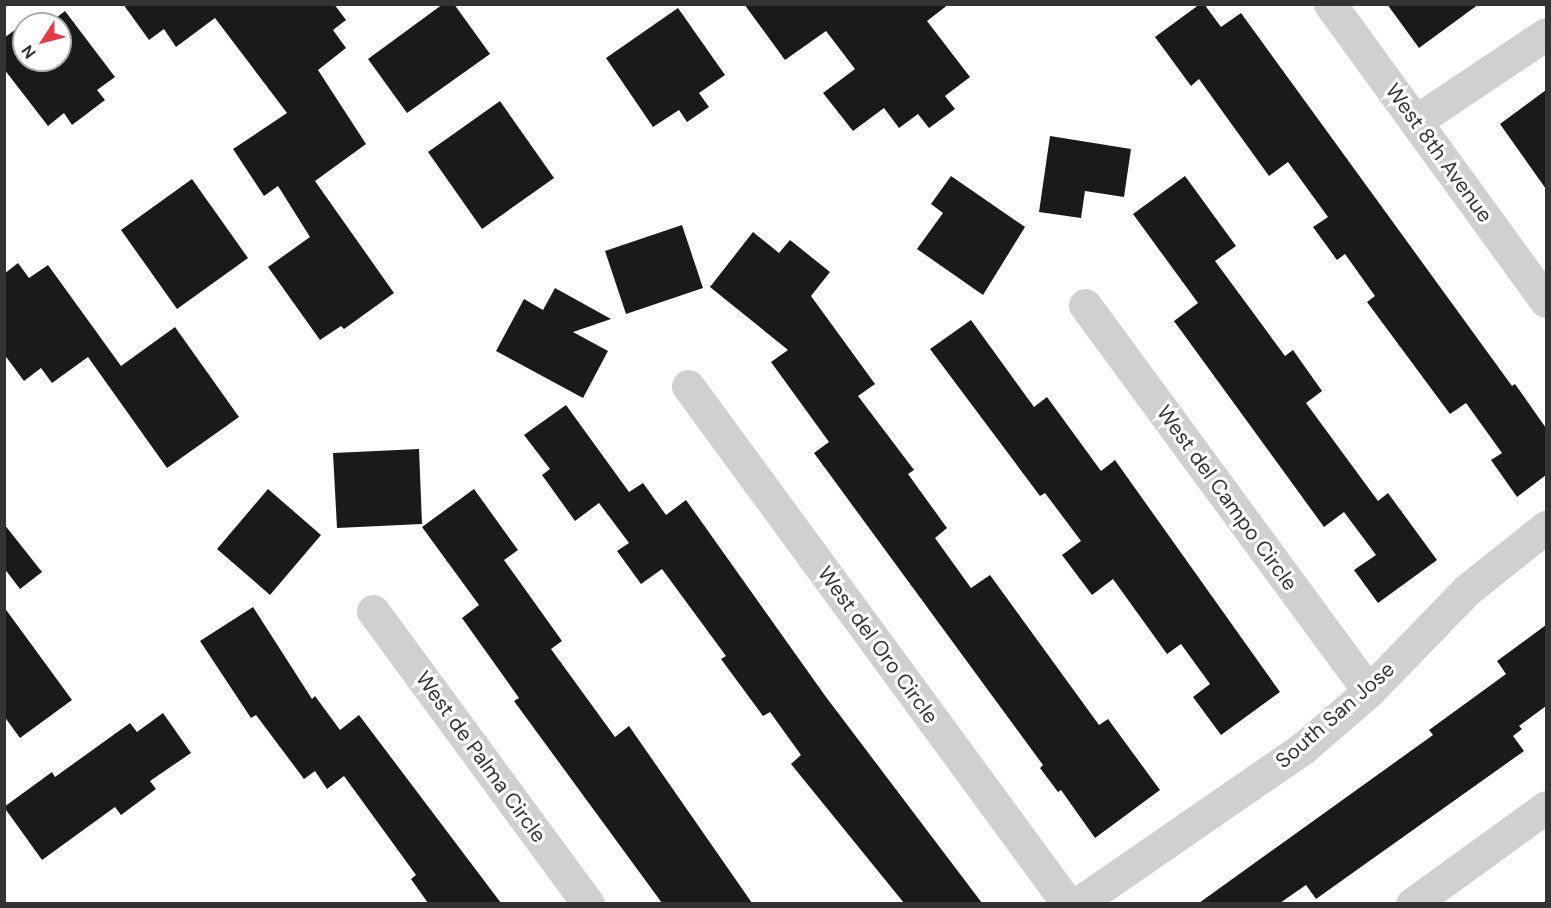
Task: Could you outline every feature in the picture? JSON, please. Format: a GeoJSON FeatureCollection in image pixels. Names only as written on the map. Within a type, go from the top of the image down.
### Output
{"type":"FeatureCollection","features":[{"type":"Feature","properties":{"kind":"street","name":"West 8th Avenue"},"geometry":{"type":"LineString","coordinates":[[1330,4],[1546,301]]}},
{"type":"Feature","properties":{"kind":"street"},"geometry":{"type":"LineString","coordinates":[[1416,121],[1546,34]]}},
{"type":"Feature","properties":{"kind":"street","name":"West del Campo Circle"},"geometry":{"type":"LineString","coordinates":[[1085,305],[1369,691]]}},
{"type":"Feature","properties":{"kind":"street","name":"West del Oro Circle"},"geometry":{"type":"LineString","coordinates":[[688,386],[1068,903]]}},
{"type":"Feature","properties":{"kind":"street","name":"South San Jose"},"geometry":{"type":"LineString","coordinates":[[1077,903],[1303,748],[1369,691],[1468,589],[1546,527]]}},
{"type":"Feature","properties":{"kind":"street","name":"West de Palma Circle"},"geometry":{"type":"LineString","coordinates":[[373,611],[588,903]]}},
{"type":"Feature","properties":{"kind":"street"},"geometry":{"type":"LineString","coordinates":[[1413,903],[1546,807]]}},
{"type":"Feature","properties":{"kind":"building"},"geometry":{"type":"Polygon","coordinates":[[[123,4],[334,4],[346,20],[333,30],[346,48],[318,70],[366,144],[315,181],[394,293],[344,329],[341,326],[320,340],[268,267],[310,237],[278,186],[264,196],[233,149],[287,113],[215,18],[176,47],[164,29],[149,40],[123,4]]]}},
{"type":"Feature","properties":{"kind":"building"},"geometry":{"type":"Polygon","coordinates":[[[443,4],[454,4],[490,54],[407,113],[368,59],[443,4]]]}},
{"type":"Feature","properties":{"kind":"building"},"geometry":{"type":"Polygon","coordinates":[[[744,4],[949,4],[927,21],[970,77],[945,96],[955,109],[929,128],[918,114],[899,128],[884,108],[853,131],[823,93],[855,69],[826,31],[785,60],[744,4]]]}},
{"type":"Feature","properties":{"kind":"building"},"geometry":{"type":"Polygon","coordinates":[[[1200,4],[1204,4],[1221,27],[1241,13],[1512,386],[1515,384],[1546,428],[1546,475],[1517,497],[1491,460],[1502,453],[1466,403],[1450,414],[1367,302],[1375,296],[1345,254],[1337,260],[1313,227],[1328,217],[1288,162],[1269,176],[1199,79],[1191,86],[1155,37],[1200,4]]]}},
{"type":"Feature","properties":{"kind":"building"},"geometry":{"type":"Polygon","coordinates":[[[1387,4],[1479,4],[1419,48],[1387,4]]]}},
{"type":"Feature","properties":{"kind":"building"},"geometry":{"type":"Polygon","coordinates":[[[678,8],[725,75],[699,93],[709,107],[687,122],[679,110],[653,127],[606,58],[678,8]]]}},
{"type":"Feature","properties":{"kind":"building"},"geometry":{"type":"Polygon","coordinates":[[[72,20],[115,77],[97,90],[105,100],[72,125],[64,113],[48,126],[4,69],[4,38],[12,32],[12,72],[72,72],[72,20]]]}},
{"type":"Feature","properties":{"kind":"building"},"geometry":{"type":"Polygon","coordinates":[[[1546,90],[1546,189],[1500,124],[1546,90]]]}},
{"type":"Feature","properties":{"kind":"building"},"geometry":{"type":"Polygon","coordinates":[[[500,101],[554,178],[482,229],[428,152],[500,101]]]}},
{"type":"Feature","properties":{"kind":"building"},"geometry":{"type":"Polygon","coordinates":[[[1050,136],[1131,149],[1124,197],[1085,191],[1081,218],[1039,212],[1050,136]]]}},
{"type":"Feature","properties":{"kind":"building"},"geometry":{"type":"Polygon","coordinates":[[[951,176],[1025,227],[983,295],[917,249],[943,213],[931,204],[951,176]]]}},
{"type":"Feature","properties":{"kind":"building"},"geometry":{"type":"Polygon","coordinates":[[[1185,176],[1236,246],[1215,261],[1285,356],[1293,350],[1322,391],[1306,403],[1378,501],[1388,493],[1437,560],[1378,603],[1354,570],[1376,555],[1344,512],[1324,527],[1174,321],[1198,303],[1133,214],[1185,176]]]}},
{"type":"Feature","properties":{"kind":"building"},"geometry":{"type":"Polygon","coordinates":[[[192,179],[248,258],[177,309],[121,230],[192,179]]]}},
{"type":"Feature","properties":{"kind":"building"},"geometry":{"type":"Polygon","coordinates":[[[682,225],[703,288],[626,314],[605,251],[682,225]]]}},
{"type":"Feature","properties":{"kind":"building"},"geometry":{"type":"Polygon","coordinates":[[[753,232],[779,253],[790,240],[830,272],[811,296],[875,384],[858,396],[914,470],[908,474],[947,528],[935,538],[971,588],[990,575],[1099,725],[1108,719],[1160,790],[1095,838],[1061,790],[1058,792],[1040,768],[1043,765],[814,453],[829,442],[771,362],[788,350],[710,287],[753,232]]]}},
{"type":"Feature","properties":{"kind":"building"},"geometry":{"type":"Polygon","coordinates":[[[18,263],[29,278],[48,265],[121,366],[175,327],[239,417],[167,468],[88,357],[52,383],[41,368],[24,381],[4,354],[4,274],[18,263]]]}},
{"type":"Feature","properties":{"kind":"building"},"geometry":{"type":"Polygon","coordinates":[[[555,288],[611,319],[573,332],[608,351],[583,398],[496,351],[524,299],[543,310],[555,288]]]}},
{"type":"Feature","properties":{"kind":"building"},"geometry":{"type":"Polygon","coordinates":[[[971,320],[1034,407],[1047,397],[1101,471],[1115,460],[1280,692],[1221,735],[1193,697],[1210,684],[1181,644],[1167,654],[1113,579],[1092,595],[1062,555],[1081,541],[1045,493],[1040,496],[930,349],[971,320]]]}},
{"type":"Feature","properties":{"kind":"building"},"geometry":{"type":"Polygon","coordinates":[[[566,405],[629,492],[643,483],[666,515],[686,500],[826,697],[982,903],[904,903],[791,764],[801,755],[770,712],[763,716],[721,659],[726,656],[662,569],[641,584],[617,551],[629,543],[599,503],[575,521],[542,475],[550,469],[524,435],[566,405]]]}},
{"type":"Feature","properties":{"kind":"building"},"geometry":{"type":"Polygon","coordinates":[[[419,449],[422,524],[337,528],[333,453],[419,449]]]}},
{"type":"Feature","properties":{"kind":"building"},"geometry":{"type":"Polygon","coordinates":[[[268,489],[321,535],[270,595],[217,549],[268,489]]]}},
{"type":"Feature","properties":{"kind":"building"},"geometry":{"type":"Polygon","coordinates":[[[474,489],[518,550],[504,560],[562,641],[551,649],[615,737],[629,726],[752,903],[662,903],[514,701],[519,698],[462,618],[479,605],[422,527],[474,489]]]}},
{"type":"Feature","properties":{"kind":"building"},"geometry":{"type":"Polygon","coordinates":[[[4,524],[42,572],[20,589],[4,568],[4,524]]]}},
{"type":"Feature","properties":{"kind":"building"},"geometry":{"type":"Polygon","coordinates":[[[4,607],[72,700],[20,738],[4,716],[4,607]]]}},
{"type":"Feature","properties":{"kind":"building"},"geometry":{"type":"Polygon","coordinates":[[[253,607],[312,699],[315,696],[340,730],[359,715],[501,903],[428,903],[411,879],[416,875],[344,776],[327,789],[315,771],[304,779],[256,715],[251,718],[200,641],[253,607]]]}},
{"type":"Feature","properties":{"kind":"building"},"geometry":{"type":"Polygon","coordinates":[[[1546,625],[1546,706],[1519,726],[1522,729],[1513,736],[1524,751],[1316,899],[1306,885],[1280,903],[1199,903],[1433,735],[1429,730],[1506,674],[1497,661],[1546,625]]]}},
{"type":"Feature","properties":{"kind":"building"},"geometry":{"type":"Polygon","coordinates":[[[163,713],[191,753],[150,781],[156,789],[121,815],[115,807],[42,860],[4,807],[52,772],[55,777],[130,723],[137,732],[163,713]]]}}]}
